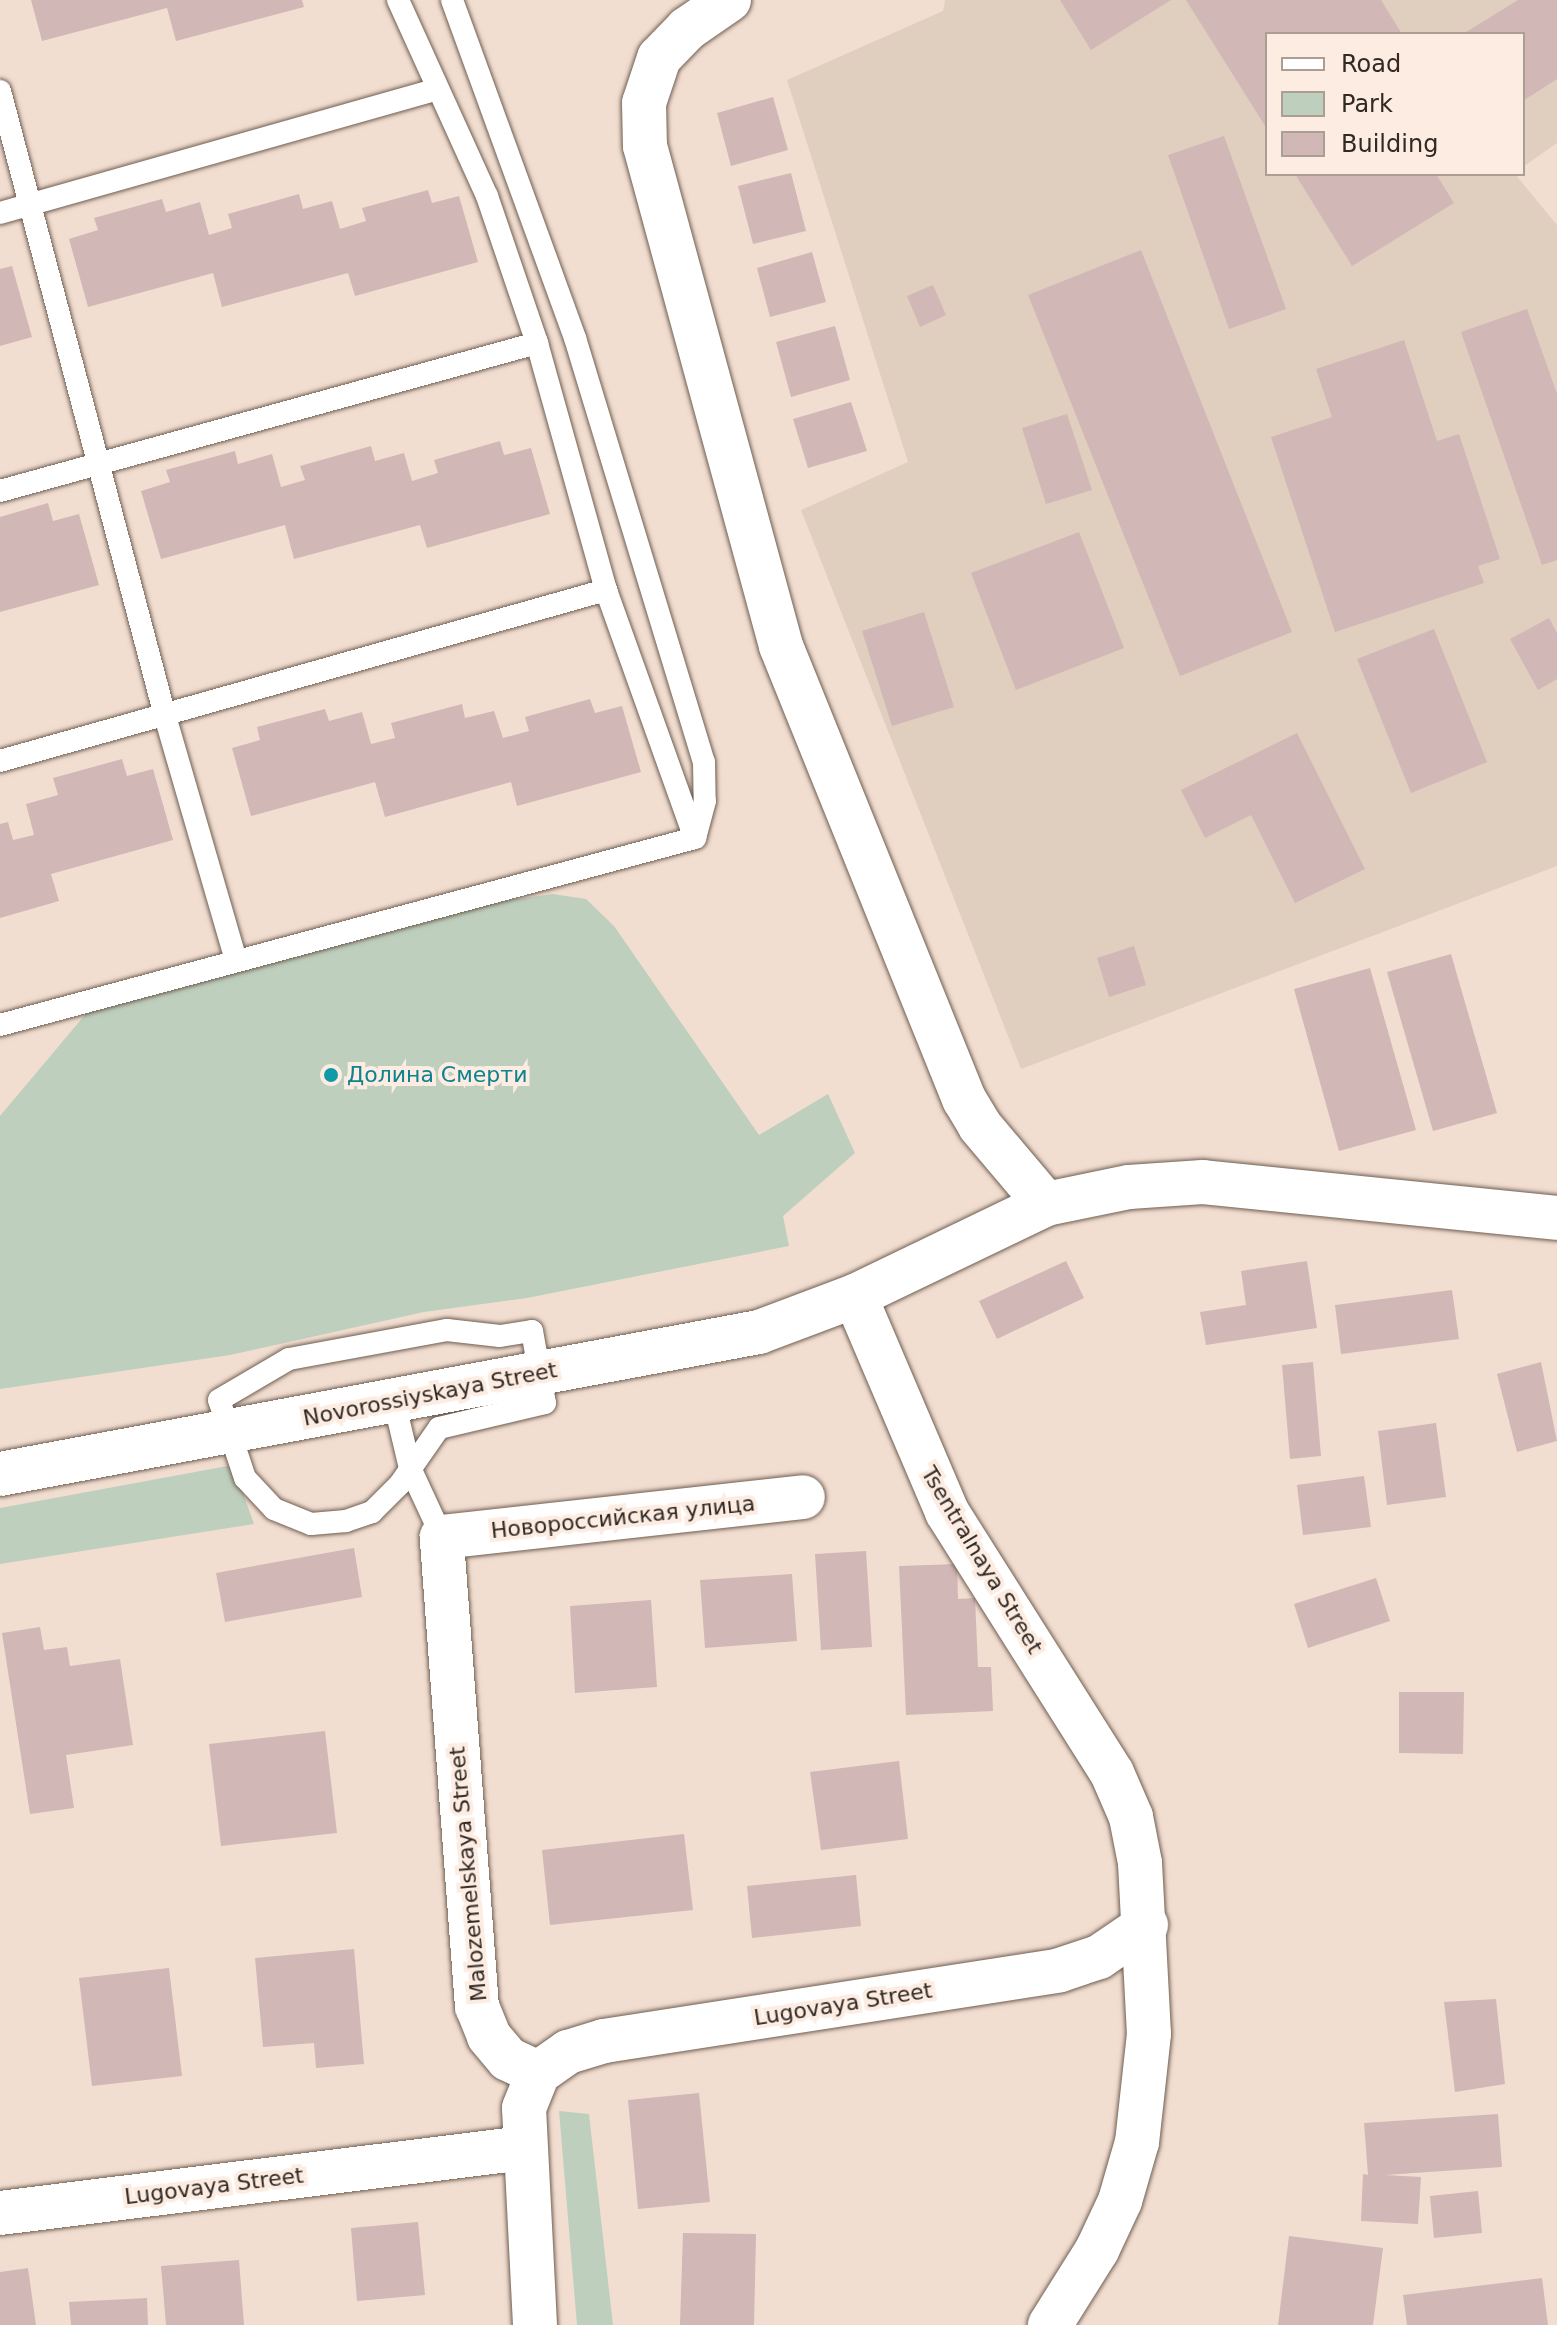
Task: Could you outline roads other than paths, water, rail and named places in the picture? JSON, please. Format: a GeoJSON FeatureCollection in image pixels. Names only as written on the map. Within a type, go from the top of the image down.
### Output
{"type":"FeatureCollection","features":[{"type":"Feature","properties":{"kind":"street"},"geometry":{"type":"LineString","coordinates":[[729,0],[687,29],[659,58],[644,103],[645,146],[701,360],[781,646],[964,1099],[980,1126],[1046,1204]]}},
{"type":"Feature","properties":{"kind":"street"},"geometry":{"type":"LineString","coordinates":[[855,1296],[1046,1204],[1129,1187],[1203,1182],[1557,1218]]}},
{"type":"Feature","properties":{"kind":"street","name":"Novorossiyskaya Street"},"geometry":{"type":"LineString","coordinates":[[0,1474],[759,1332],[855,1296]]}},
{"type":"Feature","properties":{"kind":"street","name":"Tsentralnaya Street"},"geometry":{"type":"LineString","coordinates":[[855,1296],[947,1512],[1112,1773],[1131,1817],[1146,1925],[1149,2034],[1137,2142],[1120,2201],[1097,2250],[1050,2325]]}},
{"type":"Feature","properties":{"kind":"street","name":"Новороссийская улица"},"geometry":{"type":"LineString","coordinates":[[442,1537],[803,1497]]}},
{"type":"Feature","properties":{"kind":"street","name":"Malozemelskaya Street"},"geometry":{"type":"LineString","coordinates":[[442,1537],[477,2007],[489,2036],[508,2059],[538,2073]]}},
{"type":"Feature","properties":{"kind":"street","name":"Lugovaya Street"},"geometry":{"type":"LineString","coordinates":[[538,2073],[568,2052],[604,2041],[1060,1970],[1099,1957],[1146,1925]]}},
{"type":"Feature","properties":{"kind":"street"},"geometry":{"type":"LineString","coordinates":[[535,2325],[524,2108],[538,2073]]}},
{"type":"Feature","properties":{"kind":"street","name":"Lugovaya Street"},"geometry":{"type":"LineString","coordinates":[[0,2213],[524,2148]]}},
{"type":"Feature","properties":{"kind":"lane"},"geometry":{"type":"LineString","coordinates":[[398,0],[436,90],[487,196],[537,343],[606,590],[695,838]]}},
{"type":"Feature","properties":{"kind":"lane"},"geometry":{"type":"LineString","coordinates":[[452,0],[570,324],[704,762],[705,801],[695,838]]}},
{"type":"Feature","properties":{"kind":"lane"},"geometry":{"type":"LineString","coordinates":[[0,213],[436,90]]}},
{"type":"Feature","properties":{"kind":"lane"},"geometry":{"type":"LineString","coordinates":[[0,91],[165,716],[236,960]]}},
{"type":"Feature","properties":{"kind":"lane"},"geometry":{"type":"LineString","coordinates":[[0,491],[537,343]]}},
{"type":"Feature","properties":{"kind":"lane"},"geometry":{"type":"LineString","coordinates":[[0,761],[606,590]]}},
{"type":"Feature","properties":{"kind":"lane"},"geometry":{"type":"LineString","coordinates":[[0,1025],[695,838]]}},
{"type":"Feature","properties":{"kind":"lane"},"geometry":{"type":"LineString","coordinates":[[447,1330],[500,1336],[532,1331],[540,1374],[545,1403],[439,1428],[372,1512],[311,1524],[274,1509],[245,1478],[219,1400],[289,1359],[447,1330]]}},
{"type":"Feature","properties":{"kind":"lane"},"geometry":{"type":"LineString","coordinates":[[394,1401],[410,1468],[442,1537]]}},
{"type":"Feature","properties":{"kind":"place","name":"Долина Смерти"},"geometry":{"type":"Point","coordinates":[331,1075]}}]}
